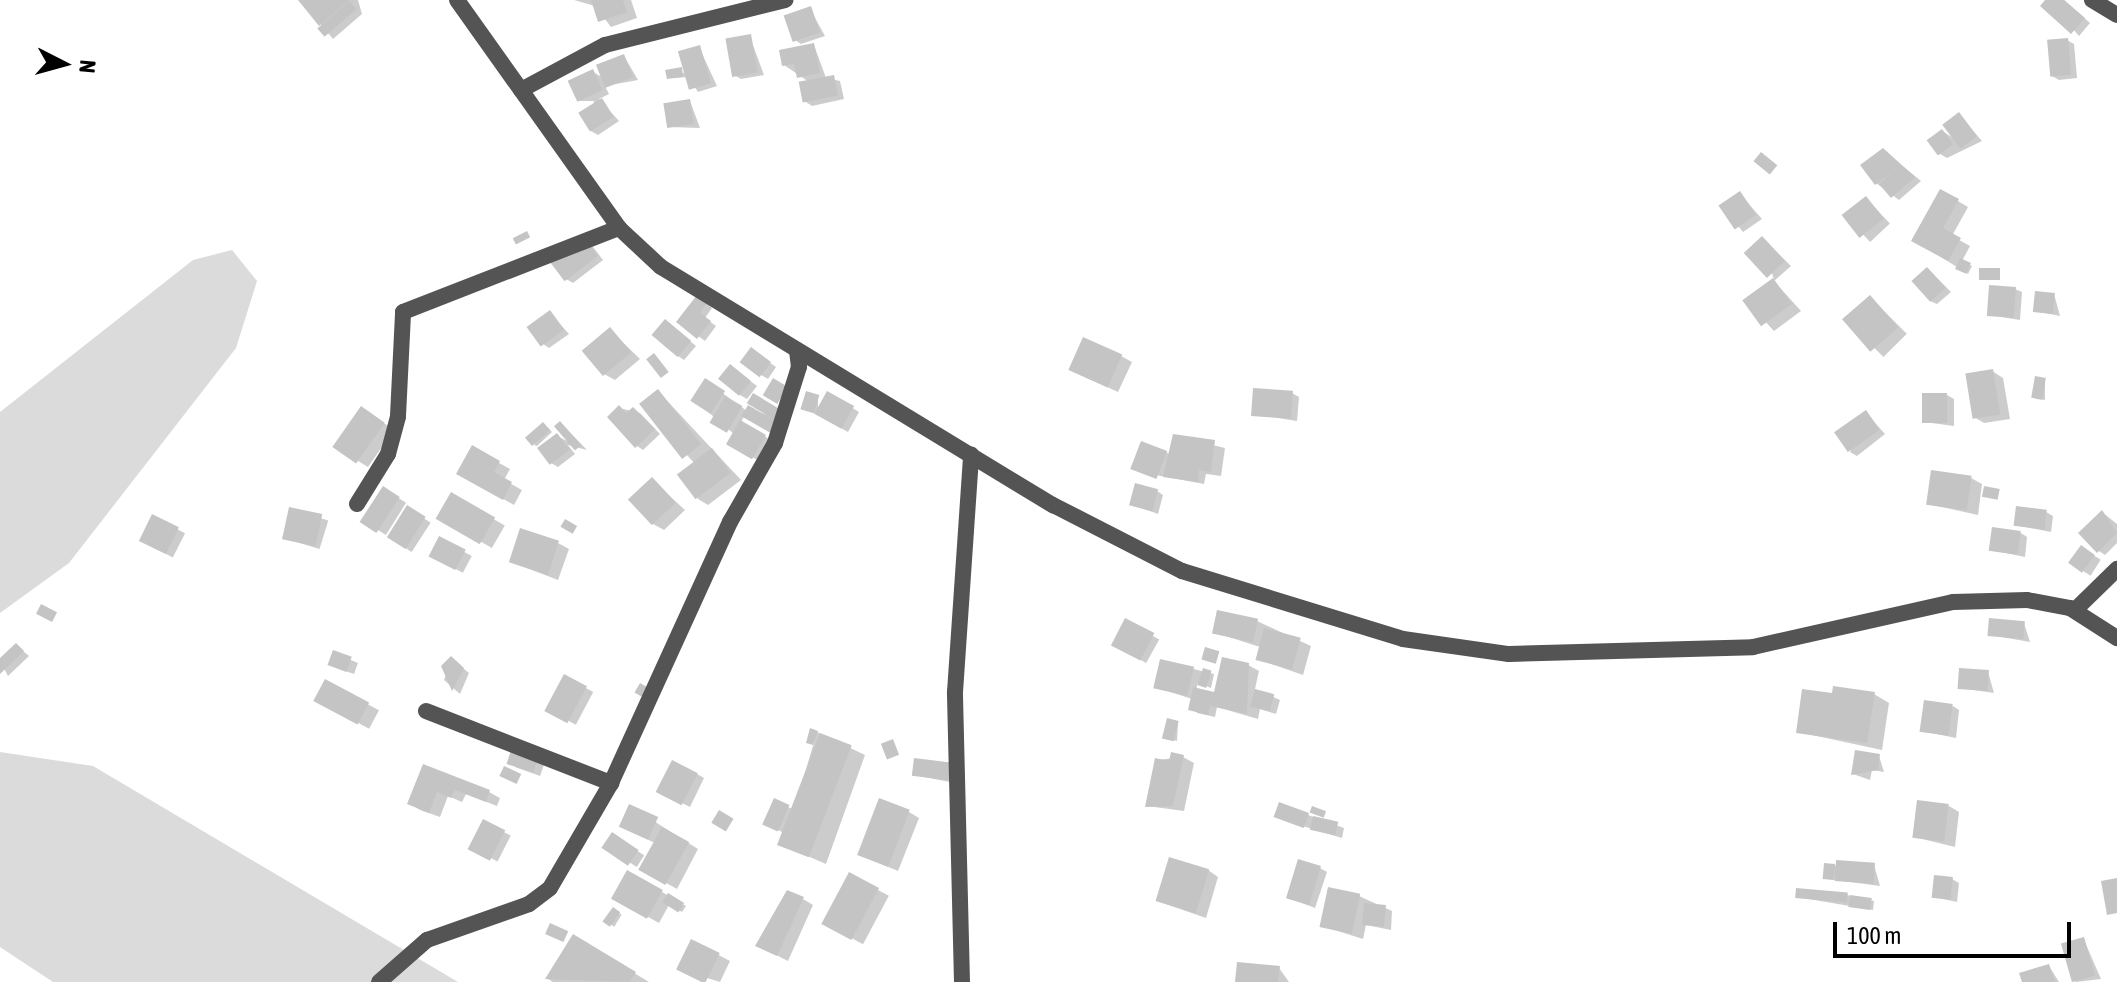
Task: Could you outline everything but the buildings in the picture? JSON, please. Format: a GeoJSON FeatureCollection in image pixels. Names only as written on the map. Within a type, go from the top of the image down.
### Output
{"type":"FeatureCollection","features":[{"type":"Feature","properties":{"kind":"street"},"geometry":{"type":"LineString","coordinates":[[457,0],[619,228],[708,300],[971,455],[1182,571],[1418,641],[1509,654],[1616,655],[1753,647],[1953,602],[2027,600],[2075,610],[2117,638]]}},
{"type":"Feature","properties":{"kind":"street"},"geometry":{"type":"LineString","coordinates":[[521,90],[605,45],[785,0]]}},
{"type":"Feature","properties":{"kind":"street"},"geometry":{"type":"LineString","coordinates":[[2092,0],[2117,15]]}},
{"type":"Feature","properties":{"kind":"street"},"geometry":{"type":"LineString","coordinates":[[357,504],[388,454],[398,416],[403,312],[619,228]]}},
{"type":"Feature","properties":{"kind":"street"},"geometry":{"type":"LineString","coordinates":[[379,982],[427,940],[529,904],[550,888],[611,783],[730,522],[775,443],[799,367],[797,350]]}},
{"type":"Feature","properties":{"kind":"street"},"geometry":{"type":"LineString","coordinates":[[962,982],[955,692],[971,455]]}},
{"type":"Feature","properties":{"kind":"street"},"geometry":{"type":"LineString","coordinates":[[2075,610],[2117,569]]}},
{"type":"Feature","properties":{"kind":"street"},"geometry":{"type":"LineString","coordinates":[[426,711],[611,783]]}},
{"type":"Feature","properties":{"kind":"shaded area"},"geometry":{"type":"Polygon","coordinates":[[[232,250],[257,281],[236,348],[69,563],[0,613],[0,412],[193,260],[232,250]]]}},
{"type":"Feature","properties":{"kind":"shaded area"},"geometry":{"type":"Polygon","coordinates":[[[0,752],[93,766],[458,982],[53,982],[0,947],[0,752]]]}}]}
